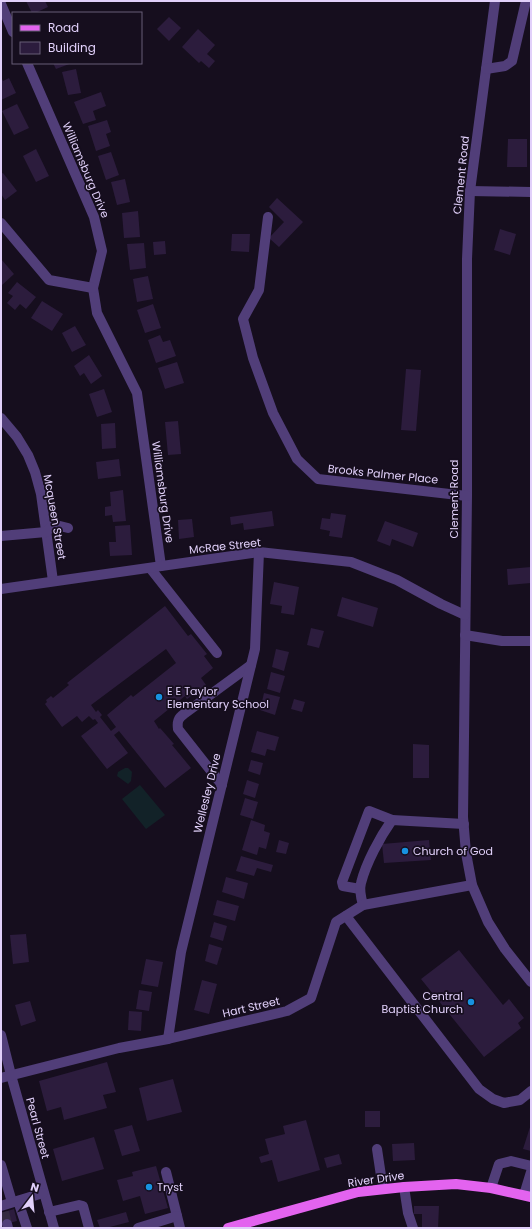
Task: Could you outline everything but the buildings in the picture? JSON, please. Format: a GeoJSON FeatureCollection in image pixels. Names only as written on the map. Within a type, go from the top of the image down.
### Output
{"type":"FeatureCollection","features":[{"type":"Feature","properties":{"kind":"main road","name":"River Drive"},"geometry":{"type":"LineString","coordinates":[[228,1228],[358,1192],[382,1189],[456,1184],[491,1188],[528,1196]]}},
{"type":"Feature","properties":{"kind":"street","name":"Clement Road"},"geometry":{"type":"LineString","coordinates":[[494,1],[470,190],[467,259],[467,496],[464,824],[466,852],[472,885],[488,922],[505,949],[529,977]]}},
{"type":"Feature","properties":{"kind":"street"},"geometry":{"type":"LineString","coordinates":[[486,69],[505,66],[512,61],[526,1]]}},
{"type":"Feature","properties":{"kind":"street"},"geometry":{"type":"LineString","coordinates":[[1,4],[12,30]]}},
{"type":"Feature","properties":{"kind":"street","name":"Williamsburg Drive"},"geometry":{"type":"LineString","coordinates":[[27,64],[94,217],[102,251],[93,288],[96,313],[137,393],[161,566]]}},
{"type":"Feature","properties":{"kind":"street"},"geometry":{"type":"LineString","coordinates":[[470,190],[531,192]]}},
{"type":"Feature","properties":{"kind":"street","name":"Brooks Palmer Place"},"geometry":{"type":"LineString","coordinates":[[268,217],[259,290],[243,319],[253,358],[273,413],[296,459],[318,479],[467,496]]}},
{"type":"Feature","properties":{"kind":"street"},"geometry":{"type":"LineString","coordinates":[[1,223],[49,280],[93,288]]}},
{"type":"Feature","properties":{"kind":"street","name":"Mcqueen Street"},"geometry":{"type":"LineString","coordinates":[[1,418],[17,437],[28,455],[35,472],[41,494],[53,581]]}},
{"type":"Feature","properties":{"kind":"street"},"geometry":{"type":"LineString","coordinates":[[1,536],[46,532],[52,526],[68,528]]}},
{"type":"Feature","properties":{"kind":"street","name":"McRae Street"},"geometry":{"type":"LineString","coordinates":[[1,589],[259,552],[351,562],[397,580],[441,604],[465,615]]}},
{"type":"Feature","properties":{"kind":"street","name":"Wellesley Drive"},"geometry":{"type":"LineString","coordinates":[[168,1039],[180,952],[255,649],[259,552]]}},
{"type":"Feature","properties":{"kind":"street"},"geometry":{"type":"LineString","coordinates":[[150,568],[217,653]]}},
{"type":"Feature","properties":{"kind":"street"},"geometry":{"type":"LineString","coordinates":[[465,635],[502,641],[531,641]]}},
{"type":"Feature","properties":{"kind":"street"},"geometry":{"type":"LineString","coordinates":[[222,785],[178,729],[177,723],[179,717],[251,665]]}},
{"type":"Feature","properties":{"kind":"street"},"geometry":{"type":"LineString","coordinates":[[360,889],[343,886],[342,882],[369,811],[392,820],[464,824]]}},
{"type":"Feature","properties":{"kind":"street"},"geometry":{"type":"LineString","coordinates":[[363,905],[360,893],[361,883],[372,855],[392,820]]}},
{"type":"Feature","properties":{"kind":"street","name":"Hart Street"},"geometry":{"type":"LineString","coordinates":[[6,1076],[119,1048],[168,1039],[287,1011],[311,998],[336,922],[363,905],[472,885]]}},
{"type":"Feature","properties":{"kind":"street"},"geometry":{"type":"LineString","coordinates":[[346,916],[479,1089],[493,1099],[504,1103],[520,1100],[531,1091]]}},
{"type":"Feature","properties":{"kind":"street","name":"Pearl Street"},"geometry":{"type":"LineString","coordinates":[[1,1035],[6,1076],[54,1228]]}},
{"type":"Feature","properties":{"kind":"street"},"geometry":{"type":"LineString","coordinates":[[377,1149],[382,1189]]}},
{"type":"Feature","properties":{"kind":"street"},"geometry":{"type":"LineString","coordinates":[[491,1188],[499,1164],[511,1161],[531,1166]]}},
{"type":"Feature","properties":{"kind":"street"},"geometry":{"type":"LineString","coordinates":[[1,1165],[7,1205],[27,1228]]}},
{"type":"Feature","properties":{"kind":"street"},"geometry":{"type":"LineString","coordinates":[[166,1172],[180,1228]]}},
{"type":"Feature","properties":{"kind":"street"},"geometry":{"type":"LineString","coordinates":[[528,1196],[531,1172]]}},
{"type":"Feature","properties":{"kind":"street"},"geometry":{"type":"LineString","coordinates":[[404,1187],[412,1228]]}},
{"type":"Feature","properties":{"kind":"street"},"geometry":{"type":"LineString","coordinates":[[7,1205],[43,1193]]}},
{"type":"Feature","properties":{"kind":"street"},"geometry":{"type":"LineString","coordinates":[[49,1212],[79,1205],[83,1206],[89,1228]]}},
{"type":"Feature","properties":{"kind":"street"},"geometry":{"type":"LineString","coordinates":[[138,1228],[177,1216]]}},
{"type":"Feature","properties":{"kind":"shaded area"},"geometry":{"type":"Polygon","coordinates":[[[128,768],[132,772],[131,781],[128,784],[117,776],[118,772],[128,768]]]}},
{"type":"Feature","properties":{"kind":"shaded area"},"geometry":{"type":"Polygon","coordinates":[[[140,785],[165,815],[146,829],[122,799],[140,785]]]}},
{"type":"Feature","properties":{"kind":"tunnel"},"geometry":{"type":"LineString","coordinates":[[4,1212],[7,1224]]}},
{"type":"Feature","properties":{"kind":"place","name":"E E Taylor Elementary School"},"geometry":{"type":"Point","coordinates":[159,697]}},
{"type":"Feature","properties":{"kind":"place","name":"Church of God"},"geometry":{"type":"Point","coordinates":[405,851]}},
{"type":"Feature","properties":{"kind":"place","name":"Central Baptist Church"},"geometry":{"type":"Point","coordinates":[471,1002]}},
{"type":"Feature","properties":{"kind":"place","name":"Tryst"},"geometry":{"type":"Point","coordinates":[149,1187]}}]}
